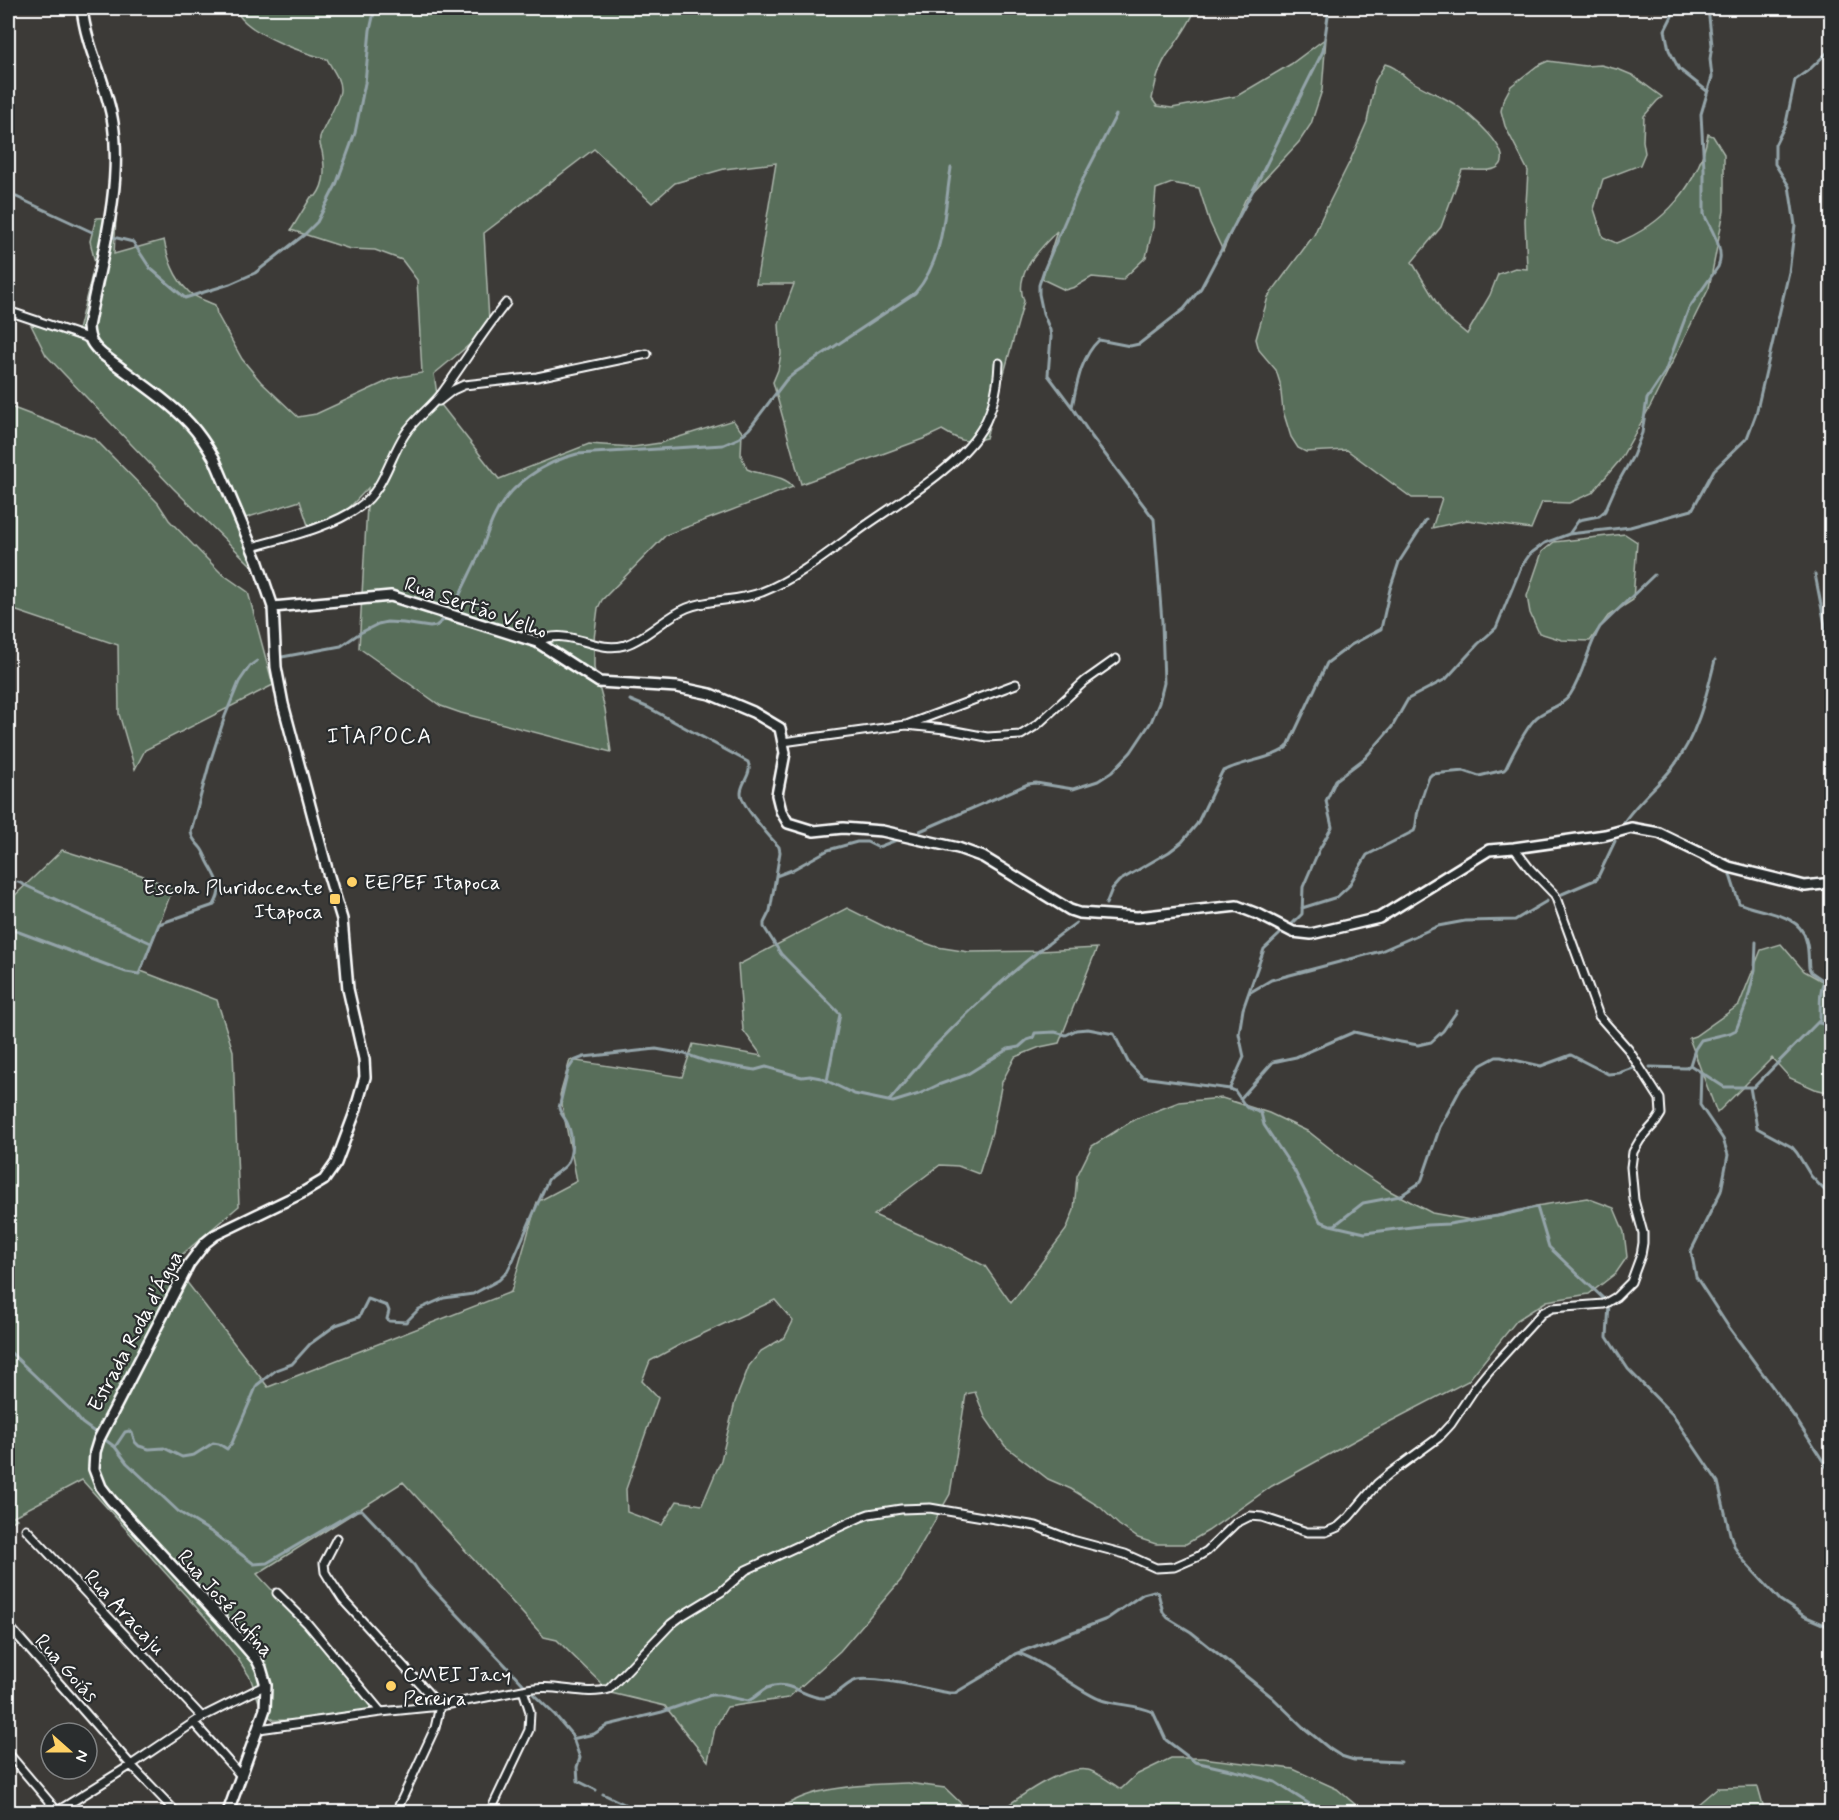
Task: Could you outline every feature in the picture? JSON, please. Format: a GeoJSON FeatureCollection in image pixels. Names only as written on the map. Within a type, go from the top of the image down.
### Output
{"type":"FeatureCollection","features":[{"type":"Feature","properties":{"kind":"street"},"geometry":{"type":"LineString","coordinates":[[8,311],[88,338],[88,327],[112,197],[115,140],[109,103],[91,52],[82,8]]}},
{"type":"Feature","properties":{"kind":"street"},"geometry":{"type":"LineString","coordinates":[[252,547],[321,526],[360,507],[376,489],[409,428],[444,391],[484,330],[506,303]]}},
{"type":"Feature","properties":{"kind":"street","name":"Estrada Roda d'Água"},"geometry":{"type":"LineString","coordinates":[[88,338],[102,354],[173,408],[196,432],[214,458],[252,547],[273,607],[276,668],[281,694],[342,919],[348,989],[364,1059],[365,1077],[336,1163],[324,1180],[303,1193],[226,1229],[205,1243],[196,1254],[180,1279],[99,1439],[95,1452],[94,1469]]}},
{"type":"Feature","properties":{"kind":"street"},"geometry":{"type":"LineString","coordinates":[[430,407],[464,385],[537,377],[647,354]]}},
{"type":"Feature","properties":{"kind":"street"},"geometry":{"type":"LineString","coordinates":[[537,642],[549,637],[563,636],[608,647],[625,645],[690,606],[741,598],[775,586],[815,562],[930,480],[965,450],[977,436],[988,417],[997,387],[999,363]]}},
{"type":"Feature","properties":{"kind":"street","name":"Rua Sertão Velho"},"geometry":{"type":"LineString","coordinates":[[273,607],[391,596],[537,642],[599,682],[677,687],[710,694],[753,712],[780,728],[783,742]]}},
{"type":"Feature","properties":{"kind":"street"},"geometry":{"type":"LineString","coordinates":[[906,725],[987,737],[1021,735],[1037,725],[1085,681],[1116,659]]}},
{"type":"Feature","properties":{"kind":"street"},"geometry":{"type":"LineString","coordinates":[[1016,684],[906,725],[783,742],[785,753],[777,795],[781,811],[788,823],[814,831],[843,828],[882,831],[958,848],[983,857],[1070,910],[1079,913],[1137,917],[1237,906],[1293,932],[1311,934],[1379,918],[1489,850],[1605,835],[1631,828],[1659,833],[1729,867],[1805,886],[1832,883]]}},
{"type":"Feature","properties":{"kind":"street"},"geometry":{"type":"LineString","coordinates":[[259,1729],[440,1706],[545,1686],[595,1691],[609,1689],[671,1624],[721,1592],[746,1570],[869,1514],[901,1509],[930,1508],[1011,1521],[1036,1526],[1072,1540],[1125,1554],[1156,1568],[1174,1567],[1197,1557],[1207,1551],[1236,1523],[1250,1516],[1262,1517],[1307,1532],[1326,1532],[1338,1527],[1377,1484],[1438,1438],[1451,1424],[1488,1372],[1542,1313],[1552,1308],[1604,1304],[1616,1297],[1630,1282],[1641,1255],[1643,1233],[1634,1200],[1631,1167],[1633,1152],[1661,1114],[1660,1100],[1628,1049],[1599,1016],[1555,895],[1514,848]]}},
{"type":"Feature","properties":{"kind":"street","name":"Rua José Rufina"},"geometry":{"type":"LineString","coordinates":[[94,1469],[101,1487],[111,1500],[225,1623],[257,1660],[261,1668],[266,1685],[266,1709],[228,1812]]}},
{"type":"Feature","properties":{"kind":"street","name":"Rua Aracaju"},"geometry":{"type":"LineString","coordinates":[[26,1529],[201,1717]]}},
{"type":"Feature","properties":{"kind":"street"},"geometry":{"type":"LineString","coordinates":[[337,1538],[324,1563],[328,1577],[343,1600],[440,1706]]}},
{"type":"Feature","properties":{"kind":"street"},"geometry":{"type":"LineString","coordinates":[[277,1593],[307,1623],[381,1712]]}},
{"type":"Feature","properties":{"kind":"street","name":"Rua Goiás"},"geometry":{"type":"LineString","coordinates":[[8,1625],[131,1765],[176,1812]]}},
{"type":"Feature","properties":{"kind":"street"},"geometry":{"type":"LineString","coordinates":[[8,1753],[57,1812],[201,1717],[266,1685]]}},
{"type":"Feature","properties":{"kind":"street"},"geometry":{"type":"LineString","coordinates":[[490,1812],[529,1730],[531,1719],[523,1690]]}},
{"type":"Feature","properties":{"kind":"street"},"geometry":{"type":"LineString","coordinates":[[396,1812],[435,1728],[440,1706]]}},
{"type":"Feature","properties":{"kind":"street"},"geometry":{"type":"LineString","coordinates":[[194,1723],[242,1777]]}},
{"type":"Feature","properties":{"kind":"green space"},"geometry":{"type":"Polygon","coordinates":[[[234,8],[1196,8],[1163,62],[1154,88],[1152,99],[1157,106],[1172,108],[1237,96],[1291,64],[1326,38],[1322,90],[1311,124],[1299,142],[1245,200],[1223,251],[1210,223],[1199,188],[1172,183],[1156,189],[1153,227],[1146,257],[1122,280],[1092,277],[1065,290],[1042,279],[1057,231],[1036,254],[1025,272],[1022,281],[1024,301],[986,438],[973,441],[963,440],[942,430],[801,484],[773,382],[781,354],[779,324],[794,284],[756,284],[776,163],[724,169],[675,183],[652,203],[594,149],[484,233],[489,321],[475,340],[434,374],[438,401],[499,479],[589,444],[633,447],[660,443],[733,420],[742,432],[741,455],[747,469],[778,477],[793,487],[666,535],[602,600],[598,608],[594,639],[594,668],[605,709],[611,752],[441,706],[359,648],[368,488],[349,508],[331,519],[308,525],[300,501],[242,519],[255,569],[173,488],[46,355],[31,325],[78,330],[95,263],[90,241],[96,218],[116,217],[114,254],[164,240],[172,268],[179,281],[194,296],[215,305],[217,314],[242,359],[261,382],[298,417],[316,414],[394,378],[422,373],[417,280],[402,260],[375,250],[350,249],[291,230],[311,197],[316,196],[322,186],[324,169],[320,139],[340,93],[339,81],[327,59],[306,53],[259,32],[242,19],[234,8]]]}},
{"type":"Feature","properties":{"kind":"green space"},"geometry":{"type":"Polygon","coordinates":[[[1548,61],[1585,66],[1601,65],[1620,70],[1632,75],[1662,97],[1644,116],[1645,153],[1640,165],[1603,179],[1594,209],[1603,237],[1616,243],[1649,226],[1677,201],[1697,170],[1708,134],[1713,136],[1724,154],[1724,211],[1709,288],[1651,405],[1620,460],[1592,493],[1569,503],[1542,502],[1531,529],[1467,520],[1432,528],[1442,498],[1412,498],[1347,450],[1306,452],[1298,448],[1291,437],[1283,411],[1276,370],[1259,350],[1256,339],[1268,297],[1314,235],[1350,161],[1367,122],[1375,81],[1385,64],[1462,109],[1489,134],[1501,153],[1502,161],[1495,169],[1462,170],[1441,227],[1412,262],[1444,315],[1467,334],[1490,295],[1498,274],[1515,268],[1527,269],[1525,221],[1528,171],[1505,126],[1501,111],[1503,101],[1511,86],[1537,66],[1548,61]]]}},
{"type":"Feature","properties":{"kind":"green space"},"geometry":{"type":"Polygon","coordinates":[[[8,406],[95,439],[158,503],[169,520],[221,573],[248,592],[273,685],[145,750],[135,769],[119,714],[118,645],[11,609],[8,618],[8,406]]]}},
{"type":"Feature","properties":{"kind":"green space"},"geometry":{"type":"Polygon","coordinates":[[[1625,534],[1637,542],[1633,600],[1608,616],[1590,641],[1562,640],[1539,633],[1530,613],[1527,596],[1542,552],[1554,542],[1625,534]]]}},
{"type":"Feature","properties":{"kind":"green space"},"geometry":{"type":"Polygon","coordinates":[[[62,850],[141,875],[173,888],[141,971],[217,1000],[233,1051],[239,1206],[172,1263],[268,1387],[511,1292],[537,1202],[577,1181],[560,1095],[570,1060],[682,1077],[693,1044],[762,1056],[743,1030],[738,965],[847,908],[899,934],[937,947],[969,952],[1097,948],[1059,1043],[1040,1047],[1015,1057],[1002,1082],[992,1132],[979,1174],[958,1166],[940,1165],[874,1215],[948,1247],[985,1266],[1011,1303],[1066,1230],[1074,1210],[1077,1176],[1092,1146],[1135,1119],[1179,1102],[1222,1098],[1269,1113],[1309,1132],[1351,1165],[1390,1191],[1432,1213],[1471,1220],[1502,1216],[1536,1206],[1587,1198],[1614,1208],[1624,1232],[1627,1257],[1616,1273],[1589,1294],[1547,1301],[1517,1320],[1468,1381],[1272,1486],[1186,1544],[1156,1544],[1138,1538],[1119,1525],[1100,1507],[1071,1489],[1048,1479],[1005,1446],[985,1417],[975,1392],[966,1394],[950,1494],[901,1580],[840,1651],[788,1698],[727,1707],[715,1728],[708,1761],[665,1706],[611,1693],[557,1640],[544,1637],[403,1482],[257,1574],[381,1707],[322,1721],[274,1720],[263,1713],[250,1677],[205,1617],[82,1480],[14,1516],[17,1519],[8,1524],[8,902],[62,850]],[[775,1300],[650,1361],[642,1381],[658,1398],[626,1489],[627,1512],[662,1525],[677,1501],[702,1505],[721,1460],[735,1402],[749,1366],[761,1351],[785,1337],[793,1321],[775,1300]]]}},
{"type":"Feature","properties":{"kind":"green space"},"geometry":{"type":"Polygon","coordinates":[[[1781,944],[1804,971],[1831,984],[1831,1093],[1790,1078],[1772,1058],[1717,1113],[1689,1038],[1739,1005],[1761,950],[1781,944]]]}},
{"type":"Feature","properties":{"kind":"green space"},"geometry":{"type":"Polygon","coordinates":[[[1171,1758],[1202,1758],[1293,1769],[1337,1789],[1364,1812],[999,1812],[1041,1784],[1066,1772],[1088,1770],[1121,1789],[1136,1775],[1171,1758]]]}},
{"type":"Feature","properties":{"kind":"green space"},"geometry":{"type":"Polygon","coordinates":[[[908,1783],[945,1788],[970,1812],[771,1812],[816,1792],[854,1786],[908,1783]]]}},
{"type":"Feature","properties":{"kind":"green space"},"geometry":{"type":"Polygon","coordinates":[[[1758,1787],[1765,1812],[1691,1812],[1717,1788],[1758,1787]]]}},
{"type":"Feature","properties":{"kind":"waterway"},"geometry":{"type":"LineString","coordinates":[[109,236],[133,242],[150,268],[185,298],[230,284],[255,273],[304,235],[317,222],[336,185],[355,133],[365,83],[370,30],[375,8]]}},
{"type":"Feature","properties":{"kind":"waterway"},"geometry":{"type":"LineString","coordinates":[[1072,407],[1084,362],[1099,340],[1130,346],[1139,344],[1184,309],[1201,288],[1323,51],[1328,16],[1324,8]]}},
{"type":"Feature","properties":{"kind":"waterway"},"geometry":{"type":"LineString","coordinates":[[1676,8],[1665,30],[1669,50],[1679,69],[1707,91]]}},
{"type":"Feature","properties":{"kind":"waterway"},"geometry":{"type":"LineString","coordinates":[[1569,534],[1579,520],[1599,516],[1605,511],[1642,433],[1647,399],[1665,372],[1689,308],[1718,267],[1720,260],[1717,240],[1704,214],[1701,114],[1712,77],[1710,59],[1712,45],[1708,8]]}},
{"type":"Feature","properties":{"kind":"waterway"},"geometry":{"type":"LineString","coordinates":[[1291,925],[1302,914],[1303,887],[1332,827],[1326,801],[1336,780],[1365,758],[1392,727],[1408,699],[1446,679],[1496,628],[1521,567],[1530,554],[1545,543],[1569,534],[1630,527],[1692,510],[1714,470],[1747,438],[1756,414],[1789,272],[1795,225],[1789,186],[1775,164],[1775,145],[1786,123],[1795,80],[1832,48]]}},
{"type":"Feature","properties":{"kind":"waterway"},"geometry":{"type":"LineString","coordinates":[[920,831],[1028,784],[1036,783],[1073,789],[1098,781],[1112,772],[1131,752],[1151,722],[1159,703],[1164,683],[1154,519],[1048,375],[1051,337],[1039,294],[1039,285],[1044,270],[1083,179],[1116,115]]}},
{"type":"Feature","properties":{"kind":"waterway"},"geometry":{"type":"LineString","coordinates":[[454,607],[501,505],[529,476],[552,463],[577,454],[723,445],[739,438],[749,429],[786,380],[915,293],[925,280],[938,250],[951,168]]}},
{"type":"Feature","properties":{"kind":"waterway"},"geometry":{"type":"LineString","coordinates":[[8,193],[92,232]]}},
{"type":"Feature","properties":{"kind":"waterway"},"geometry":{"type":"LineString","coordinates":[[1106,904],[1112,889],[1119,881],[1182,842],[1197,824],[1222,772],[1276,754],[1288,746],[1327,663],[1351,645],[1381,629],[1399,562],[1426,520]]}},
{"type":"Feature","properties":{"kind":"waterway"},"geometry":{"type":"LineString","coordinates":[[1815,574],[1832,661]]}},
{"type":"Feature","properties":{"kind":"waterway"},"geometry":{"type":"LineString","coordinates":[[1302,908],[1337,897],[1348,887],[1367,855],[1414,831],[1422,798],[1432,774],[1464,771],[1479,776],[1504,770],[1531,723],[1543,713],[1562,703],[1570,695],[1600,627],[1654,575]]}},
{"type":"Feature","properties":{"kind":"waterway"},"geometry":{"type":"LineString","coordinates":[[282,657],[341,646],[378,624],[387,622],[430,627],[436,626],[447,617]]}},
{"type":"Feature","properties":{"kind":"waterway"},"geometry":{"type":"LineString","coordinates":[[1624,822],[1681,755],[1704,702],[1715,660]]}},
{"type":"Feature","properties":{"kind":"waterway"},"geometry":{"type":"LineString","coordinates":[[8,928],[126,972],[139,974],[159,924],[214,905],[219,893],[219,884],[191,831],[225,716],[239,682],[250,666],[257,661]]}},
{"type":"Feature","properties":{"kind":"waterway"},"geometry":{"type":"LineString","coordinates":[[630,700],[748,762],[749,770],[741,793],[742,799],[779,847],[780,852],[770,911],[764,927],[781,954],[840,1014],[827,1081]]}},
{"type":"Feature","properties":{"kind":"waterway"},"geometry":{"type":"LineString","coordinates":[[776,876],[828,850],[857,842],[867,842],[877,847],[899,839]]}},
{"type":"Feature","properties":{"kind":"waterway"},"geometry":{"type":"LineString","coordinates":[[1562,894],[1597,879],[1615,841]]}},
{"type":"Feature","properties":{"kind":"waterway"},"geometry":{"type":"LineString","coordinates":[[1730,875],[1739,903],[1778,915],[1796,924],[1806,940],[1809,968],[1824,981]]}},
{"type":"Feature","properties":{"kind":"waterway"},"geometry":{"type":"LineString","coordinates":[[18,882],[151,943]]}},
{"type":"Feature","properties":{"kind":"waterway"},"geometry":{"type":"LineString","coordinates":[[1249,993],[1271,980],[1381,951],[1438,926],[1465,921],[1515,920],[1547,901]]}},
{"type":"Feature","properties":{"kind":"waterway"},"geometry":{"type":"LineString","coordinates":[[889,1101],[933,1048],[967,1014],[1002,982],[1076,923]]}},
{"type":"Feature","properties":{"kind":"waterway"},"geometry":{"type":"LineString","coordinates":[[1230,1088],[1244,1057],[1239,1034],[1243,1009],[1264,949],[1280,934]]}},
{"type":"Feature","properties":{"kind":"waterway"},"geometry":{"type":"LineString","coordinates":[[1690,1065],[1695,1049],[1701,1040],[1736,1030],[1747,1002],[1755,970],[1756,942]]}},
{"type":"Feature","properties":{"kind":"waterway"},"geometry":{"type":"LineString","coordinates":[[1650,1067],[1686,1068],[1690,1065],[1724,1087],[1754,1087],[1820,1020],[1822,987],[1827,975],[1832,971]]}},
{"type":"Feature","properties":{"kind":"waterway"},"geometry":{"type":"LineString","coordinates":[[1240,1099],[1273,1062],[1296,1057],[1354,1032],[1418,1045],[1431,1042],[1443,1031],[1457,1011]]}},
{"type":"Feature","properties":{"kind":"waterway"},"geometry":{"type":"LineString","coordinates":[[1819,1023],[1832,1026]]}},
{"type":"Feature","properties":{"kind":"waterway"},"geometry":{"type":"LineString","coordinates":[[115,1447],[125,1432],[129,1431],[139,1446],[149,1449],[164,1448],[182,1457],[194,1455],[213,1443],[227,1449],[232,1443],[257,1385],[276,1370],[292,1364],[310,1344],[336,1325],[359,1317],[368,1299],[387,1306],[389,1321],[406,1322],[419,1309],[444,1298],[473,1294],[499,1280],[507,1272],[513,1260],[548,1180],[569,1160],[571,1135],[559,1108],[568,1070],[574,1061],[584,1057],[656,1049],[685,1054],[708,1062],[755,1070],[766,1067],[802,1077],[821,1078],[854,1094],[893,1102],[966,1075],[1008,1049],[1019,1047],[1033,1038],[1035,1033],[1055,1032],[1066,1035],[1076,1030],[1088,1029],[1114,1034],[1128,1062],[1142,1077],[1230,1089],[1235,1091],[1246,1107],[1261,1113],[1264,1125],[1294,1170],[1320,1221],[1365,1233],[1449,1224],[1537,1207],[1549,1247],[1604,1299]]}},
{"type":"Feature","properties":{"kind":"waterway"},"geometry":{"type":"LineString","coordinates":[[1332,1225],[1363,1203],[1400,1196],[1421,1182],[1440,1127],[1461,1088],[1481,1065],[1496,1057],[1541,1066],[1571,1055],[1608,1074],[1639,1066]]}},
{"type":"Feature","properties":{"kind":"waterway"},"geometry":{"type":"LineString","coordinates":[[1701,1072],[1700,1105],[1723,1139],[1728,1155],[1721,1191],[1691,1251],[1696,1277],[1728,1326],[1796,1419],[1832,1475]]}},
{"type":"Feature","properties":{"kind":"waterway"},"geometry":{"type":"LineString","coordinates":[[1750,1087],[1757,1128],[1792,1147],[1811,1176],[1829,1195],[1832,1204]]}},
{"type":"Feature","properties":{"kind":"waterway"},"geometry":{"type":"LineString","coordinates":[[1609,1304],[1607,1337],[1628,1369],[1672,1414],[1718,1482],[1730,1534],[1743,1560],[1780,1600],[1804,1616],[1832,1628]]}},
{"type":"Feature","properties":{"kind":"waterway"},"geometry":{"type":"LineString","coordinates":[[8,1350],[82,1423],[115,1447],[127,1463],[179,1512],[213,1533],[254,1564],[267,1563],[357,1510],[362,1510],[525,1686]]}},
{"type":"Feature","properties":{"kind":"waterway"},"geometry":{"type":"LineString","coordinates":[[572,1739],[594,1734],[608,1725],[662,1712],[711,1695],[748,1701],[767,1688],[783,1685],[825,1698],[857,1680],[866,1679],[955,1693],[1015,1654],[1107,1619],[1143,1594],[1154,1591],[1158,1593],[1163,1612],[1168,1618],[1191,1632],[1272,1697],[1330,1749],[1354,1760],[1401,1762]]}},
{"type":"Feature","properties":{"kind":"waterway"},"geometry":{"type":"LineString","coordinates":[[1018,1653],[1038,1662],[1099,1699],[1153,1712],[1166,1740],[1195,1762],[1275,1782],[1322,1812]]}},
{"type":"Feature","properties":{"kind":"waterway"},"geometry":{"type":"LineString","coordinates":[[533,1694],[572,1735],[580,1758],[577,1767],[578,1781],[596,1790]]}},
{"type":"Feature","properties":{"kind":"waterway"},"geometry":{"type":"LineString","coordinates":[[603,1794],[641,1812]]}},
{"type":"Feature","properties":{"kind":"place","name":"EEPEF Itapoca"},"geometry":{"type":"Point","coordinates":[352,882]}},
{"type":"Feature","properties":{"kind":"place","name":"Escola Pluridocente Itapoca"},"geometry":{"type":"Point","coordinates":[335,899]}},
{"type":"Feature","properties":{"kind":"place","name":"CMEI Jacy Pereira"},"geometry":{"type":"Point","coordinates":[391,1686]}},
{"type":"Feature","properties":{"kind":"district","name":"ITAPOCA"},"geometry":{"type":"Point","coordinates":[380,735]}}]}
